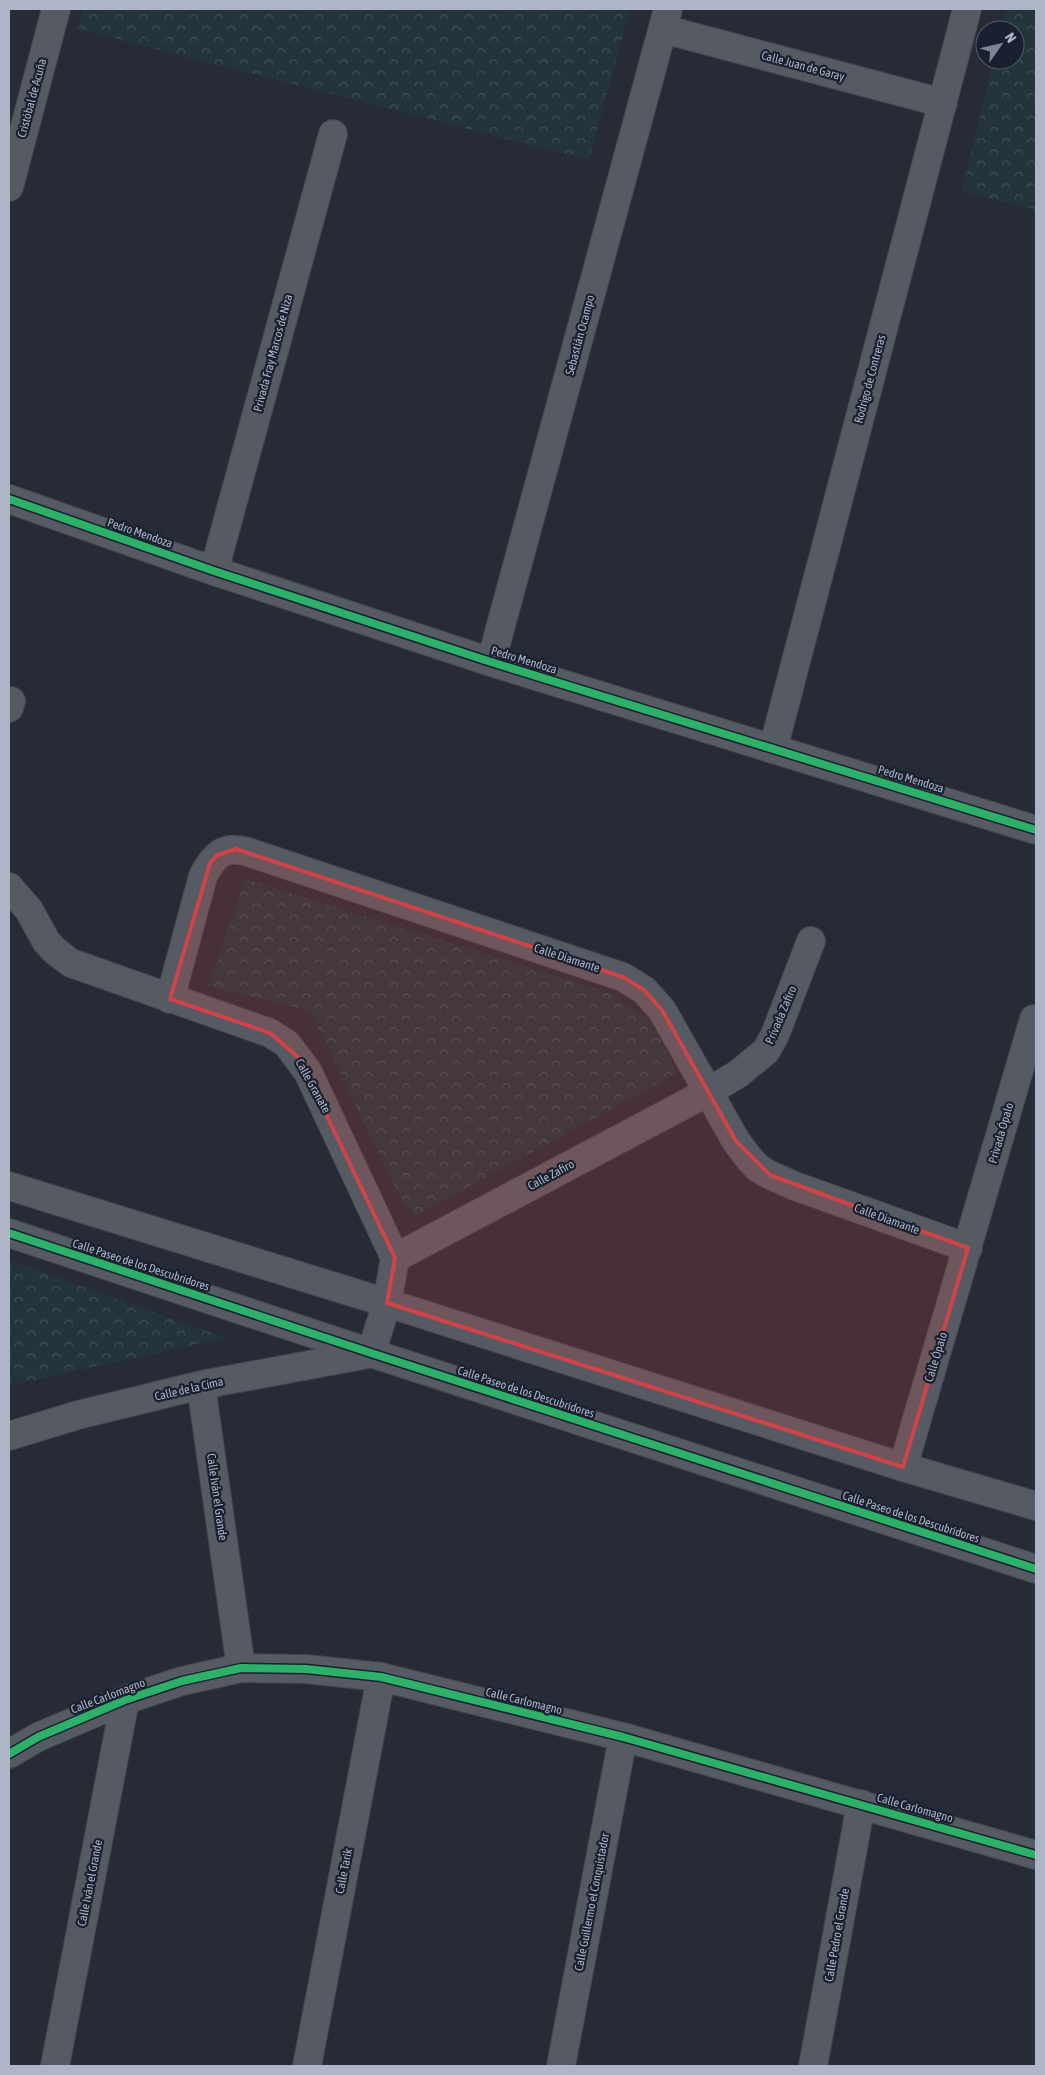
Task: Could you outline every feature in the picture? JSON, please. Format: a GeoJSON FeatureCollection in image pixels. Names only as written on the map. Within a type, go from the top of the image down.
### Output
{"type":"FeatureCollection","features":[{"type":"Feature","properties":{"kind":"street","name":"Cristóbal de Acuña"},"geometry":{"type":"LineString","coordinates":[[9,187],[56,9]]}},
{"type":"Feature","properties":{"kind":"street","name":"Rodrigo de Contreras"},"geometry":{"type":"LineString","coordinates":[[773,749],[967,9]]}},
{"type":"Feature","properties":{"kind":"street","name":"Calle Juan de Garay"},"geometry":{"type":"LineString","coordinates":[[666,19],[943,103]]}},
{"type":"Feature","properties":{"kind":"street","name":"Sebastián Ocampo"},"geometry":{"type":"LineString","coordinates":[[491,662],[666,19]]}},
{"type":"Feature","properties":{"kind":"street","name":"Privada Fray Marcos de Niza"},"geometry":{"type":"LineString","coordinates":[[214,571],[332,134]]}},
{"type":"Feature","properties":{"kind":"street","name":"Pedro Mendoza"},"geometry":{"type":"LineString","coordinates":[[9,499],[214,571],[491,662],[1036,830]]}},
{"type":"Feature","properties":{"kind":"street","name":"Calle Diamante"},"geometry":{"type":"LineString","coordinates":[[170,999],[203,876],[210,862],[217,855],[226,850],[236,849],[623,977],[644,990],[662,1010],[736,1141],[758,1168],[795,1186],[968,1248]]}},
{"type":"Feature","properties":{"kind":"street","name":"Calle Granate"},"geometry":{"type":"LineString","coordinates":[[9,887],[28,910],[46,941],[55,951],[71,963],[170,999],[245,1023],[270,1033],[286,1044],[299,1058],[315,1085],[395,1258]]}},
{"type":"Feature","properties":{"kind":"street","name":"Privada Zafiro"},"geometry":{"type":"LineString","coordinates":[[708,1092],[738,1074],[766,1051],[775,1035],[811,941]]}},
{"type":"Feature","properties":{"kind":"street","name":"Privada Ópalo"},"geometry":{"type":"LineString","coordinates":[[968,1248],[1034,1019]]}},
{"type":"Feature","properties":{"kind":"street","name":"Calle Zafiro"},"geometry":{"type":"LineString","coordinates":[[395,1258],[708,1092]]}},
{"type":"Feature","properties":{"kind":"street"},"geometry":{"type":"LineString","coordinates":[[9,1186],[387,1303],[903,1467],[1036,1506]]}},
{"type":"Feature","properties":{"kind":"street","name":"Calle Paseo de los Descubridores"},"geometry":{"type":"LineString","coordinates":[[9,1233],[371,1354],[1036,1569]]}},
{"type":"Feature","properties":{"kind":"street","name":"Calle Ópalo"},"geometry":{"type":"LineString","coordinates":[[903,1467],[968,1248]]}},
{"type":"Feature","properties":{"kind":"street"},"geometry":{"type":"LineString","coordinates":[[371,1354],[387,1303],[395,1258]]}},
{"type":"Feature","properties":{"kind":"street","name":"Calle de la Cima"},"geometry":{"type":"LineString","coordinates":[[10,1434],[78,1415],[201,1385],[371,1354]]}},
{"type":"Feature","properties":{"kind":"street","name":"Calle Iván el Grande"},"geometry":{"type":"LineString","coordinates":[[201,1385],[241,1668]]}},
{"type":"Feature","properties":{"kind":"street","name":"Calle Carlomagno"},"geometry":{"type":"LineString","coordinates":[[9,1754],[38,1737],[125,1700],[182,1681],[241,1668],[306,1669],[381,1677],[622,1737],[1036,1854]]}},
{"type":"Feature","properties":{"kind":"street","name":"Calle Tarik"},"geometry":{"type":"LineString","coordinates":[[307,2066],[381,1677]]}},
{"type":"Feature","properties":{"kind":"street","name":"Calle Iván el Grande"},"geometry":{"type":"LineString","coordinates":[[55,2066],[125,1700]]}},
{"type":"Feature","properties":{"kind":"street","name":"Calle Guillermo el Conquistador"},"geometry":{"type":"LineString","coordinates":[[561,2066],[622,1737]]}},
{"type":"Feature","properties":{"kind":"street","name":"Calle Pedro el Grande"},"geometry":{"type":"LineString","coordinates":[[814,2066],[861,1804]]}},
{"type":"Feature","properties":{"kind":"highlighted area"},"geometry":{"type":"Polygon","coordinates":[[[236,849],[623,977],[644,990],[662,1010],[736,1141],[770,1175],[968,1248],[903,1467],[387,1303],[395,1258],[299,1058],[270,1033],[170,999],[210,863],[217,855],[236,849]]]}},
{"type":"Feature","properties":{"kind":"green space"},"geometry":{"type":"Polygon","coordinates":[[[83,9],[630,9],[589,160],[78,29],[83,9]]]}},
{"type":"Feature","properties":{"kind":"green space"},"geometry":{"type":"Polygon","coordinates":[[[1006,9],[1036,9],[1036,210],[962,191],[992,70],[1025,70],[1025,20],[1003,20],[1006,9]]]}},
{"type":"Feature","properties":{"kind":"green space"},"geometry":{"type":"Polygon","coordinates":[[[245,879],[605,991],[651,1020],[677,1073],[416,1216],[403,1204],[310,1011],[207,986],[245,879]]]}},
{"type":"Feature","properties":{"kind":"green space"},"geometry":{"type":"Polygon","coordinates":[[[9,1260],[226,1338],[12,1385],[9,1383],[9,1260]]]}},
{"type":"Feature","properties":{"kind":"cycle path"},"geometry":{"type":"LineString","coordinates":[[9,499],[214,571],[491,662],[1036,830]]}},
{"type":"Feature","properties":{"kind":"cycle path"},"geometry":{"type":"LineString","coordinates":[[9,1233],[1036,1569]]}},
{"type":"Feature","properties":{"kind":"cycle path"},"geometry":{"type":"LineString","coordinates":[[9,1754],[38,1737],[125,1700],[182,1681],[241,1668],[306,1669],[381,1677],[623,1737],[1036,1855]]}}]}
